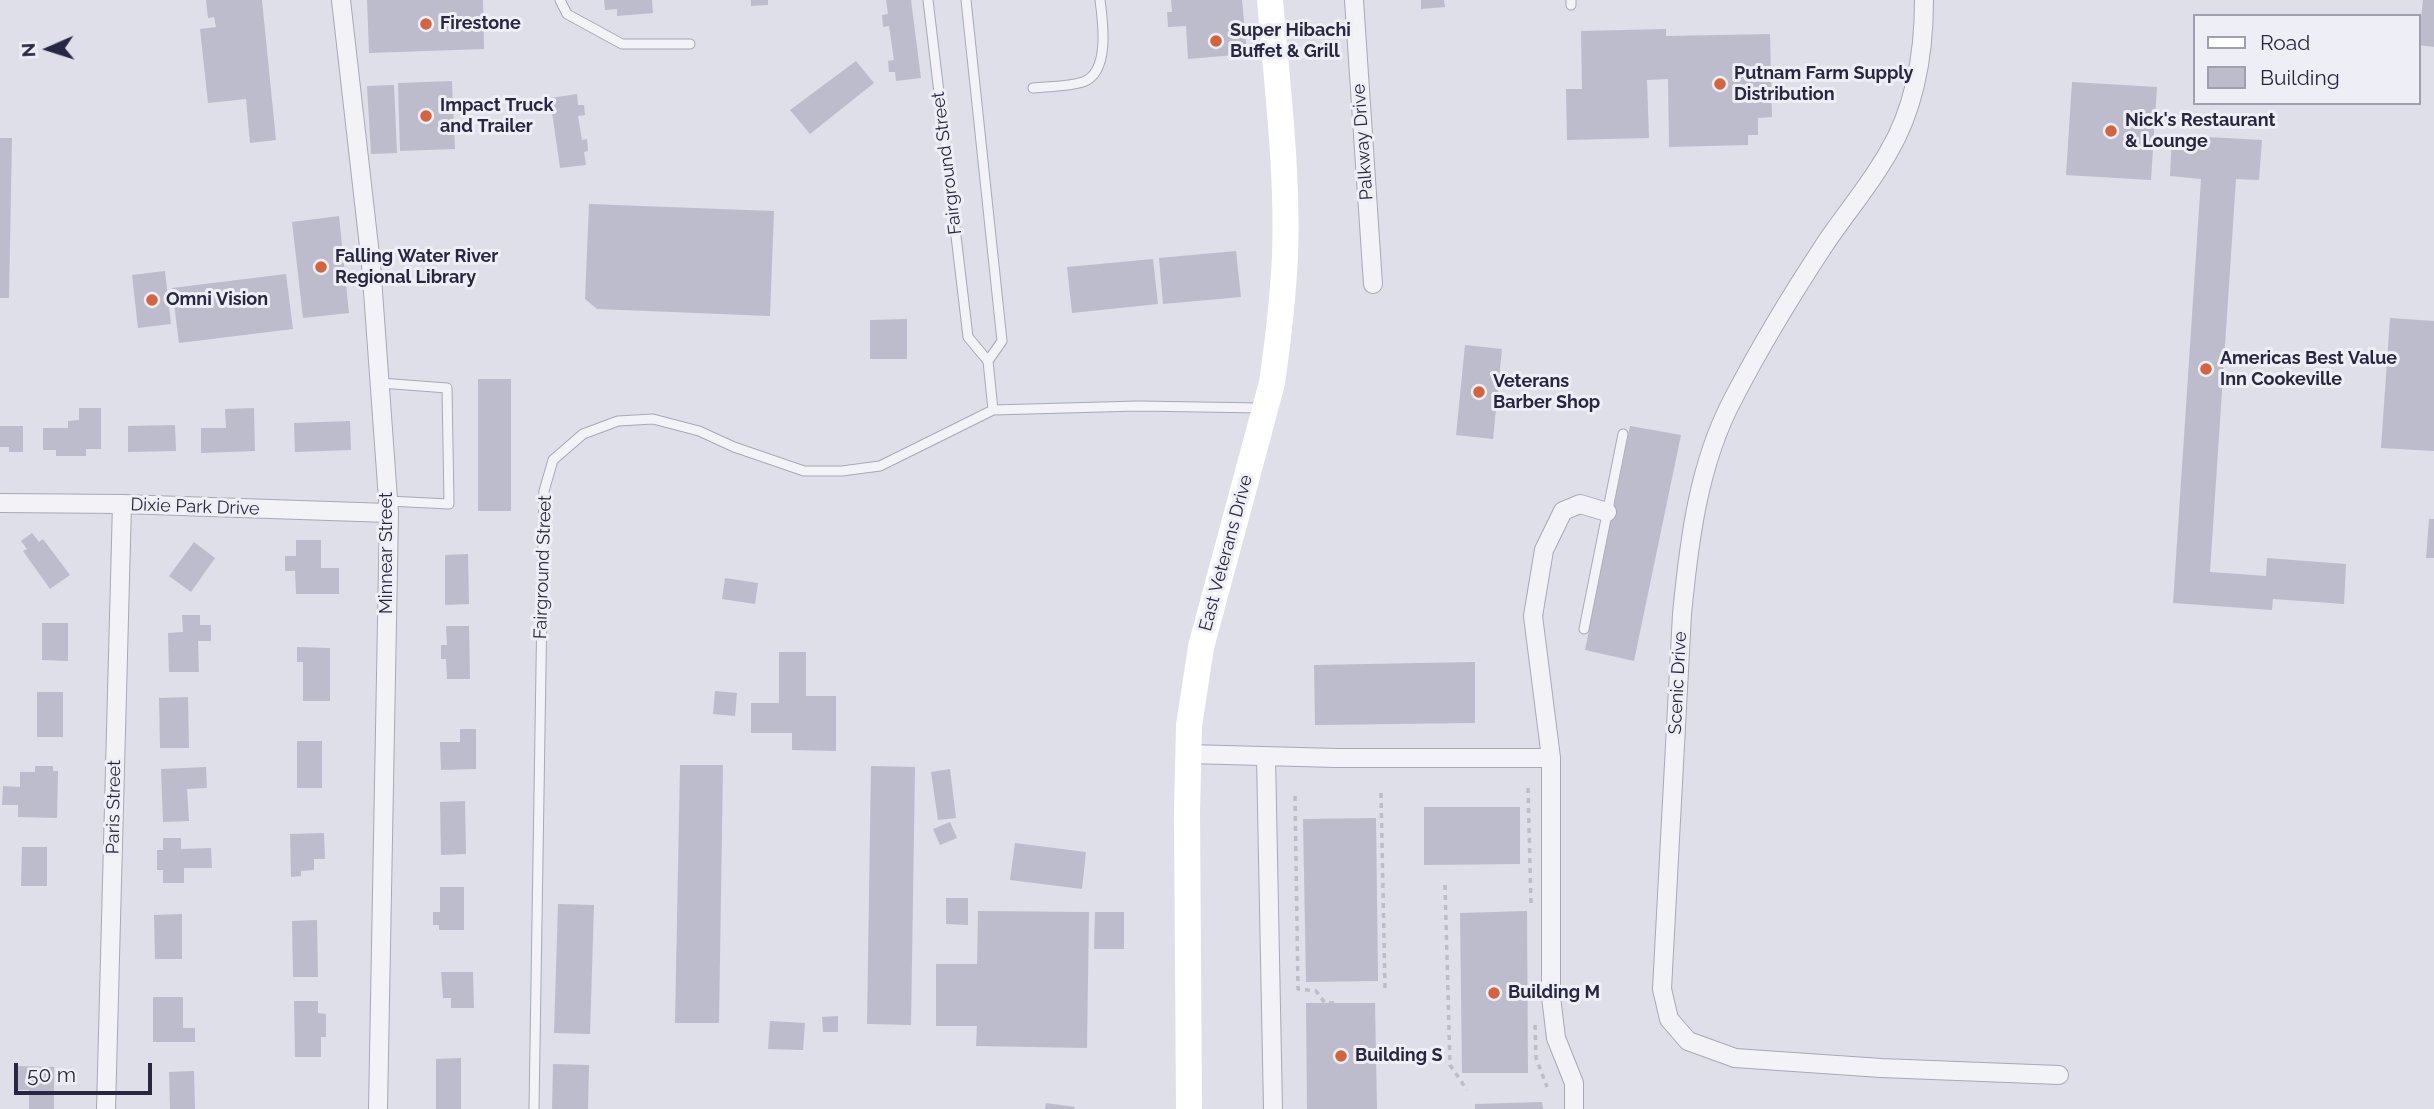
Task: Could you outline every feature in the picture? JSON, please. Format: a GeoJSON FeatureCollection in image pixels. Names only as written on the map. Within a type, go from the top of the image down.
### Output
{"type":"FeatureCollection","features":[{"type":"Feature","properties":{"kind":"street","name":"Minnear Street"},"geometry":{"type":"LineString","coordinates":[[341,0],[370,252],[389,507],[378,1109]]}},
{"type":"Feature","properties":{"kind":"street","name":"East Veterans Drive"},"geometry":{"type":"LineString","coordinates":[[1189,1109],[1189,726],[1201,647],[1265,408],[1279,341],[1285,256],[1284,181],[1270,0]]}},
{"type":"Feature","properties":{"kind":"street","name":"Palkway Drive"},"geometry":{"type":"LineString","coordinates":[[1354,0],[1373,284]]}},
{"type":"Feature","properties":{"kind":"street","name":"Scenic Drive"},"geometry":{"type":"LineString","coordinates":[[1924,0],[1924,25],[1914,93],[1889,152],[1824,245],[1773,330],[1732,401],[1712,448],[1688,555],[1682,614],[1662,989],[1669,1019],[1688,1041],[1735,1058],[1881,1068],[2059,1075]]}},
{"type":"Feature","properties":{"kind":"street","name":"Dixie Park Drive"},"geometry":{"type":"LineString","coordinates":[[0,503],[389,507]]}},
{"type":"Feature","properties":{"kind":"street","name":"Paris Street"},"geometry":{"type":"LineString","coordinates":[[106,1109],[122,504]]}},
{"type":"Feature","properties":{"kind":"street"},"geometry":{"type":"LineString","coordinates":[[1574,1109],[1574,1083],[1556,1038],[1551,997],[1551,758],[1533,615],[1544,550],[1563,512],[1580,504],[1607,512]]}},
{"type":"Feature","properties":{"kind":"street"},"geometry":{"type":"LineString","coordinates":[[1188,754],[1266,757],[1551,758]]}},
{"type":"Feature","properties":{"kind":"street"},"geometry":{"type":"LineString","coordinates":[[1266,757],[1273,1109]]}},
{"type":"Feature","properties":{"kind":"lane"},"geometry":{"type":"LineString","coordinates":[[560,0],[567,14],[622,44],[690,44]]}},
{"type":"Feature","properties":{"kind":"lane","name":"Fairground Street"},"geometry":{"type":"LineString","coordinates":[[928,0],[968,337],[988,360],[993,410]]}},
{"type":"Feature","properties":{"kind":"lane","name":"Fairground Street"},"geometry":{"type":"LineString","coordinates":[[966,0],[1002,341],[988,360]]}},
{"type":"Feature","properties":{"kind":"lane"},"geometry":{"type":"LineString","coordinates":[[1033,88],[1086,81],[1097,70],[1104,32],[1100,0]]}},
{"type":"Feature","properties":{"kind":"lane"},"geometry":{"type":"LineString","coordinates":[[380,383],[447,388],[449,504],[389,507]]}},
{"type":"Feature","properties":{"kind":"lane","name":"Fairground Street"},"geometry":{"type":"LineString","coordinates":[[534,1109],[544,491],[553,460],[583,434],[618,421],[653,419],[699,431],[734,447],[804,471],[842,471],[880,466],[993,410],[1265,408]]}},
{"type":"Feature","properties":{"kind":"lane"},"geometry":{"type":"LineString","coordinates":[[1584,629],[1623,434]]}},
{"type":"Feature","properties":{"kind":"path"},"geometry":{"type":"LineString","coordinates":[[1381,793],[1385,988]]}},
{"type":"Feature","properties":{"kind":"path"},"geometry":{"type":"LineString","coordinates":[[1295,796],[1298,989],[1316,991],[1325,1003],[1338,1003]]}},
{"type":"Feature","properties":{"kind":"path"},"geometry":{"type":"LineString","coordinates":[[1445,885],[1450,1065],[1467,1090]]}},
{"type":"Feature","properties":{"kind":"building"},"geometry":{"type":"Polygon","coordinates":[[[206,0],[262,0],[276,140],[250,143],[246,99],[208,103],[200,29],[216,27],[214,17],[208,18],[206,0]]]}},
{"type":"Feature","properties":{"kind":"building","name":"Firestone"},"geometry":{"type":"Polygon","coordinates":[[[367,0],[483,0],[484,49],[369,53],[367,0]]]}},
{"type":"Feature","properties":{"kind":"building"},"geometry":{"type":"Polygon","coordinates":[[[604,0],[652,0],[653,13],[617,16],[617,9],[605,10],[604,0]]]}},
{"type":"Feature","properties":{"kind":"building"},"geometry":{"type":"Polygon","coordinates":[[[751,0],[768,0],[768,5],[751,6],[751,0]]]}},
{"type":"Feature","properties":{"kind":"building"},"geometry":{"type":"Polygon","coordinates":[[[886,0],[911,0],[921,78],[896,81],[895,72],[889,72],[888,61],[894,60],[889,26],[883,27],[882,15],[888,14],[886,0]]]}},
{"type":"Feature","properties":{"kind":"building","name":"Super Hibachi Buffet & Grill"},"geometry":{"type":"Polygon","coordinates":[[[1171,0],[1242,0],[1247,54],[1188,59],[1186,26],[1168,27],[1167,12],[1172,12],[1171,0]]]}},
{"type":"Feature","properties":{"kind":"building"},"geometry":{"type":"Polygon","coordinates":[[[1421,0],[1444,0],[1445,7],[1421,9],[1421,0]]]}},
{"type":"Feature","properties":{"kind":"building"},"geometry":{"type":"Polygon","coordinates":[[[2423,0],[2434,0],[2434,47],[2420,45],[2423,0]]]}},
{"type":"Feature","properties":{"kind":"building","name":"Putnam Farm Supply Distribution"},"geometry":{"type":"Polygon","coordinates":[[[1666,29],[1666,36],[1770,34],[1772,117],[1758,118],[1758,135],[1748,135],[1748,145],[1669,147],[1668,79],[1647,80],[1649,138],[1567,140],[1566,89],[1582,89],[1581,31],[1666,29]]]}},
{"type":"Feature","properties":{"kind":"building"},"geometry":{"type":"Polygon","coordinates":[[[856,61],[874,83],[810,134],[790,110],[856,61]]]}},
{"type":"Feature","properties":{"kind":"building","name":"Impact Truck and Trailer"},"geometry":{"type":"Polygon","coordinates":[[[452,81],[455,149],[400,151],[398,83],[452,81]]]}},
{"type":"Feature","properties":{"kind":"building","name":"Nick's Restaurant & Lounge"},"geometry":{"type":"Polygon","coordinates":[[[2072,82],[2157,87],[2151,180],[2066,175],[2072,82]]]}},
{"type":"Feature","properties":{"kind":"building"},"geometry":{"type":"Polygon","coordinates":[[[394,85],[397,153],[371,154],[367,86],[394,85]]]}},
{"type":"Feature","properties":{"kind":"building"},"geometry":{"type":"Polygon","coordinates":[[[577,94],[578,105],[584,105],[585,115],[578,116],[582,140],[587,139],[588,151],[584,152],[586,165],[560,168],[550,98],[577,94]]]}},
{"type":"Feature","properties":{"kind":"building","name":"Americas Best Value Inn Cookeville"},"geometry":{"type":"Polygon","coordinates":[[[2172,135],[2262,140],[2259,180],[2236,179],[2210,572],[2266,576],[2267,558],[2346,564],[2344,604],[2273,599],[2272,610],[2173,603],[2201,179],[2170,176],[2172,135]]]}},
{"type":"Feature","properties":{"kind":"building"},"geometry":{"type":"Polygon","coordinates":[[[0,138],[12,138],[9,298],[0,298],[0,138]]]}},
{"type":"Feature","properties":{"kind":"building"},"geometry":{"type":"Polygon","coordinates":[[[589,204],[774,211],[770,316],[597,309],[585,299],[589,204]]]}},
{"type":"Feature","properties":{"kind":"building","name":"Falling Water River Regional Library"},"geometry":{"type":"Polygon","coordinates":[[[339,216],[349,313],[303,318],[292,222],[339,216]]]}},
{"type":"Feature","properties":{"kind":"building"},"geometry":{"type":"Polygon","coordinates":[[[1236,251],[1241,297],[1163,304],[1159,258],[1236,251]]]}},
{"type":"Feature","properties":{"kind":"building"},"geometry":{"type":"Polygon","coordinates":[[[1153,259],[1158,304],[1072,313],[1067,267],[1153,259]]]}},
{"type":"Feature","properties":{"kind":"building","name":"Omni Vision"},"geometry":{"type":"Polygon","coordinates":[[[165,271],[171,324],[138,328],[132,275],[165,271]]]}},
{"type":"Feature","properties":{"kind":"building"},"geometry":{"type":"Polygon","coordinates":[[[286,274],[293,329],[179,343],[172,288],[286,274]]]}},
{"type":"Feature","properties":{"kind":"building"},"geometry":{"type":"Polygon","coordinates":[[[2390,318],[2434,321],[2434,451],[2381,448],[2390,318]]]}},
{"type":"Feature","properties":{"kind":"building"},"geometry":{"type":"Polygon","coordinates":[[[907,319],[907,359],[870,359],[870,320],[907,319]]]}},
{"type":"Feature","properties":{"kind":"building","name":"Veterans Barber Shop"},"geometry":{"type":"Polygon","coordinates":[[[1465,345],[1502,349],[1493,439],[1456,435],[1465,345]]]}},
{"type":"Feature","properties":{"kind":"building"},"geometry":{"type":"Polygon","coordinates":[[[478,379],[511,379],[511,511],[478,511],[478,379]]]}},
{"type":"Feature","properties":{"kind":"building"},"geometry":{"type":"Polygon","coordinates":[[[79,408],[101,408],[101,449],[86,449],[86,456],[56,456],[56,450],[43,450],[43,428],[68,428],[68,421],[79,420],[79,408]]]}},
{"type":"Feature","properties":{"kind":"building"},"geometry":{"type":"Polygon","coordinates":[[[254,408],[255,451],[201,453],[201,428],[226,428],[225,409],[254,408]]]}},
{"type":"Feature","properties":{"kind":"building"},"geometry":{"type":"Polygon","coordinates":[[[350,421],[351,450],[295,452],[294,423],[350,421]]]}},
{"type":"Feature","properties":{"kind":"building"},"geometry":{"type":"Polygon","coordinates":[[[175,425],[176,451],[128,452],[128,426],[175,425]]]}},
{"type":"Feature","properties":{"kind":"building"},"geometry":{"type":"Polygon","coordinates":[[[0,426],[23,426],[23,452],[9,452],[9,447],[0,447],[0,426]]]}},
{"type":"Feature","properties":{"kind":"building"},"geometry":{"type":"Polygon","coordinates":[[[1630,426],[1681,435],[1634,661],[1585,650],[1630,426]]]}},
{"type":"Feature","properties":{"kind":"building"},"geometry":{"type":"Polygon","coordinates":[[[2429,519],[2434,519],[2434,558],[2426,558],[2429,519]]]}},
{"type":"Feature","properties":{"kind":"building"},"geometry":{"type":"Polygon","coordinates":[[[32,533],[39,542],[43,539],[70,575],[50,589],[23,551],[27,549],[21,541],[32,533]]]}},
{"type":"Feature","properties":{"kind":"building"},"geometry":{"type":"Polygon","coordinates":[[[296,540],[321,540],[321,568],[339,568],[339,594],[296,594],[295,571],[285,571],[285,556],[296,556],[296,540]]]}},
{"type":"Feature","properties":{"kind":"building"},"geometry":{"type":"Polygon","coordinates":[[[194,542],[215,558],[191,592],[169,576],[194,542]]]}},
{"type":"Feature","properties":{"kind":"building"},"geometry":{"type":"Polygon","coordinates":[[[468,554],[469,604],[445,605],[445,555],[468,554]]]}},
{"type":"Feature","properties":{"kind":"building"},"geometry":{"type":"Polygon","coordinates":[[[725,578],[758,583],[755,604],[722,599],[725,578]]]}},
{"type":"Feature","properties":{"kind":"building"},"geometry":{"type":"Polygon","coordinates":[[[182,615],[200,615],[200,625],[211,625],[211,641],[198,641],[199,672],[169,672],[168,633],[183,632],[182,615]]]}},
{"type":"Feature","properties":{"kind":"building"},"geometry":{"type":"Polygon","coordinates":[[[42,623],[68,623],[68,661],[42,660],[42,623]]]}},
{"type":"Feature","properties":{"kind":"building"},"geometry":{"type":"Polygon","coordinates":[[[446,626],[469,626],[470,679],[447,679],[446,659],[441,659],[441,645],[447,645],[446,626]]]}},
{"type":"Feature","properties":{"kind":"building"},"geometry":{"type":"Polygon","coordinates":[[[297,647],[330,648],[330,701],[303,701],[303,662],[297,662],[297,647]]]}},
{"type":"Feature","properties":{"kind":"building"},"geometry":{"type":"Polygon","coordinates":[[[779,652],[806,652],[806,696],[836,696],[836,751],[792,750],[792,733],[751,733],[751,703],[779,703],[779,652]]]}},
{"type":"Feature","properties":{"kind":"building"},"geometry":{"type":"Polygon","coordinates":[[[1475,662],[1475,723],[1315,725],[1314,665],[1475,662]]]}},
{"type":"Feature","properties":{"kind":"building"},"geometry":{"type":"Polygon","coordinates":[[[715,691],[737,693],[735,716],[713,714],[715,691]]]}},
{"type":"Feature","properties":{"kind":"building"},"geometry":{"type":"Polygon","coordinates":[[[37,692],[63,692],[63,737],[37,737],[37,692]]]}},
{"type":"Feature","properties":{"kind":"building"},"geometry":{"type":"Polygon","coordinates":[[[188,697],[189,748],[160,748],[159,698],[188,697]]]}},
{"type":"Feature","properties":{"kind":"building"},"geometry":{"type":"Polygon","coordinates":[[[460,729],[476,729],[476,769],[441,770],[440,742],[460,742],[460,729]]]}},
{"type":"Feature","properties":{"kind":"building"},"geometry":{"type":"Polygon","coordinates":[[[297,741],[322,741],[322,788],[297,788],[297,741]]]}},
{"type":"Feature","properties":{"kind":"building"},"geometry":{"type":"Polygon","coordinates":[[[680,765],[723,765],[719,1023],[675,1023],[680,765]]]}},
{"type":"Feature","properties":{"kind":"building"},"geometry":{"type":"Polygon","coordinates":[[[35,766],[53,766],[53,771],[58,771],[57,818],[18,817],[18,805],[2,805],[3,786],[20,787],[20,772],[35,772],[35,766]]]}},
{"type":"Feature","properties":{"kind":"building"},"geometry":{"type":"Polygon","coordinates":[[[871,766],[915,767],[911,1025],[867,1024],[871,766]]]}},
{"type":"Feature","properties":{"kind":"building"},"geometry":{"type":"Polygon","coordinates":[[[206,767],[207,788],[187,789],[189,821],[163,822],[161,769],[206,767]]]}},
{"type":"Feature","properties":{"kind":"building"},"geometry":{"type":"Polygon","coordinates":[[[950,769],[956,818],[938,820],[931,772],[950,769]]]}},
{"type":"Feature","properties":{"kind":"building"},"geometry":{"type":"Polygon","coordinates":[[[465,801],[466,854],[441,855],[440,802],[465,801]]]}},
{"type":"Feature","properties":{"kind":"building"},"geometry":{"type":"Polygon","coordinates":[[[1424,807],[1520,807],[1520,864],[1424,865],[1424,807]]]}},
{"type":"Feature","properties":{"kind":"building"},"geometry":{"type":"Polygon","coordinates":[[[1376,818],[1378,981],[1306,982],[1303,819],[1376,818]]]}},
{"type":"Feature","properties":{"kind":"building"},"geometry":{"type":"Polygon","coordinates":[[[950,822],[957,838],[940,845],[933,829],[950,822]]]}},
{"type":"Feature","properties":{"kind":"building"},"geometry":{"type":"Polygon","coordinates":[[[324,833],[325,859],[314,859],[314,870],[301,871],[301,876],[291,877],[290,834],[324,833]]]}},
{"type":"Feature","properties":{"kind":"building"},"geometry":{"type":"Polygon","coordinates":[[[163,838],[181,838],[181,849],[211,848],[212,868],[184,868],[184,883],[163,883],[163,870],[157,870],[157,850],[163,850],[163,838]]]}},
{"type":"Feature","properties":{"kind":"building"},"geometry":{"type":"Polygon","coordinates":[[[1015,843],[1086,852],[1082,889],[1010,880],[1015,843]]]}},
{"type":"Feature","properties":{"kind":"building"},"geometry":{"type":"Polygon","coordinates":[[[22,847],[47,847],[47,886],[21,886],[22,847]]]}},
{"type":"Feature","properties":{"kind":"building"},"geometry":{"type":"Polygon","coordinates":[[[440,887],[464,887],[464,930],[439,930],[439,925],[433,925],[433,912],[440,912],[440,887]]]}},
{"type":"Feature","properties":{"kind":"building"},"geometry":{"type":"Polygon","coordinates":[[[946,898],[968,898],[968,925],[946,924],[946,898]]]}},
{"type":"Feature","properties":{"kind":"building"},"geometry":{"type":"Polygon","coordinates":[[[558,904],[594,905],[590,1034],[554,1033],[558,904]]]}},
{"type":"Feature","properties":{"kind":"building"},"geometry":{"type":"Polygon","coordinates":[[[978,911],[1089,912],[1087,1048],[976,1046],[977,1026],[936,1026],[936,964],[977,964],[978,911]]]}},
{"type":"Feature","properties":{"kind":"building","name":"Building M"},"geometry":{"type":"Polygon","coordinates":[[[1527,911],[1528,1073],[1462,1073],[1460,913],[1527,911]]]}},
{"type":"Feature","properties":{"kind":"building"},"geometry":{"type":"Polygon","coordinates":[[[1095,912],[1124,912],[1124,949],[1094,949],[1095,912]]]}},
{"type":"Feature","properties":{"kind":"building"},"geometry":{"type":"Polygon","coordinates":[[[182,914],[182,959],[155,959],[154,915],[182,914]]]}},
{"type":"Feature","properties":{"kind":"building"},"geometry":{"type":"Polygon","coordinates":[[[317,920],[318,977],[293,977],[292,921],[317,920]]]}},
{"type":"Feature","properties":{"kind":"building"},"geometry":{"type":"Polygon","coordinates":[[[441,972],[473,972],[474,1008],[451,1008],[451,998],[443,998],[441,972]]]}},
{"type":"Feature","properties":{"kind":"building"},"geometry":{"type":"Polygon","coordinates":[[[153,997],[183,997],[183,1028],[195,1028],[195,1042],[153,1042],[153,997]]]}},
{"type":"Feature","properties":{"kind":"building"},"geometry":{"type":"Polygon","coordinates":[[[294,1001],[318,1001],[318,1013],[326,1014],[326,1037],[321,1037],[321,1057],[295,1057],[294,1001]]]}},
{"type":"Feature","properties":{"kind":"building","name":"Building S"},"geometry":{"type":"Polygon","coordinates":[[[1306,1003],[1375,1003],[1377,1109],[1307,1109],[1306,1003]]]}},
{"type":"Feature","properties":{"kind":"building"},"geometry":{"type":"Polygon","coordinates":[[[838,1016],[838,1032],[823,1032],[822,1017],[838,1016]]]}},
{"type":"Feature","properties":{"kind":"building"},"geometry":{"type":"Polygon","coordinates":[[[770,1021],[805,1023],[803,1050],[768,1049],[770,1021]]]}},
{"type":"Feature","properties":{"kind":"building"},"geometry":{"type":"Polygon","coordinates":[[[461,1058],[461,1109],[436,1109],[436,1059],[461,1058]]]}},
{"type":"Feature","properties":{"kind":"building"},"geometry":{"type":"Polygon","coordinates":[[[553,1064],[589,1065],[588,1109],[552,1109],[553,1064]]]}},
{"type":"Feature","properties":{"kind":"building"},"geometry":{"type":"Polygon","coordinates":[[[17,1066],[54,1067],[54,1109],[29,1109],[29,1090],[17,1090],[17,1066]]]}},
{"type":"Feature","properties":{"kind":"building"},"geometry":{"type":"Polygon","coordinates":[[[194,1071],[195,1109],[170,1109],[169,1072],[194,1071]]]}},
{"type":"Feature","properties":{"kind":"building"},"geometry":{"type":"Polygon","coordinates":[[[1542,1102],[1543,1109],[1475,1109],[1475,1104],[1542,1102]]]}},
{"type":"Feature","properties":{"kind":"building"},"geometry":{"type":"Polygon","coordinates":[[[1046,1103],[1075,1107],[1045,1109],[1046,1103]]]}},
{"type":"Feature","properties":{"kind":"place","name":"Firestone"},"geometry":{"type":"Point","coordinates":[426,24]}},
{"type":"Feature","properties":{"kind":"place","name":"Super Hibachi Buffet & Grill"},"geometry":{"type":"Point","coordinates":[1216,41]}},
{"type":"Feature","properties":{"kind":"place","name":"Putnam Farm Supply Distribution"},"geometry":{"type":"Point","coordinates":[1720,84]}},
{"type":"Feature","properties":{"kind":"place","name":"Impact Truck and Trailer"},"geometry":{"type":"Point","coordinates":[426,116]}},
{"type":"Feature","properties":{"kind":"place","name":"Nick's Restaurant & Lounge"},"geometry":{"type":"Point","coordinates":[2111,131]}},
{"type":"Feature","properties":{"kind":"place","name":"Falling Water River Regional Library"},"geometry":{"type":"Point","coordinates":[321,267]}},
{"type":"Feature","properties":{"kind":"place","name":"Omni Vision"},"geometry":{"type":"Point","coordinates":[152,300]}},
{"type":"Feature","properties":{"kind":"place","name":"Americas Best Value Inn Cookeville"},"geometry":{"type":"Point","coordinates":[2206,369]}},
{"type":"Feature","properties":{"kind":"place","name":"Veterans Barber Shop"},"geometry":{"type":"Point","coordinates":[1479,392]}},
{"type":"Feature","properties":{"kind":"place","name":"Building M"},"geometry":{"type":"Point","coordinates":[1494,993]}},
{"type":"Feature","properties":{"kind":"place","name":"Building S"},"geometry":{"type":"Point","coordinates":[1341,1056]}}]}
